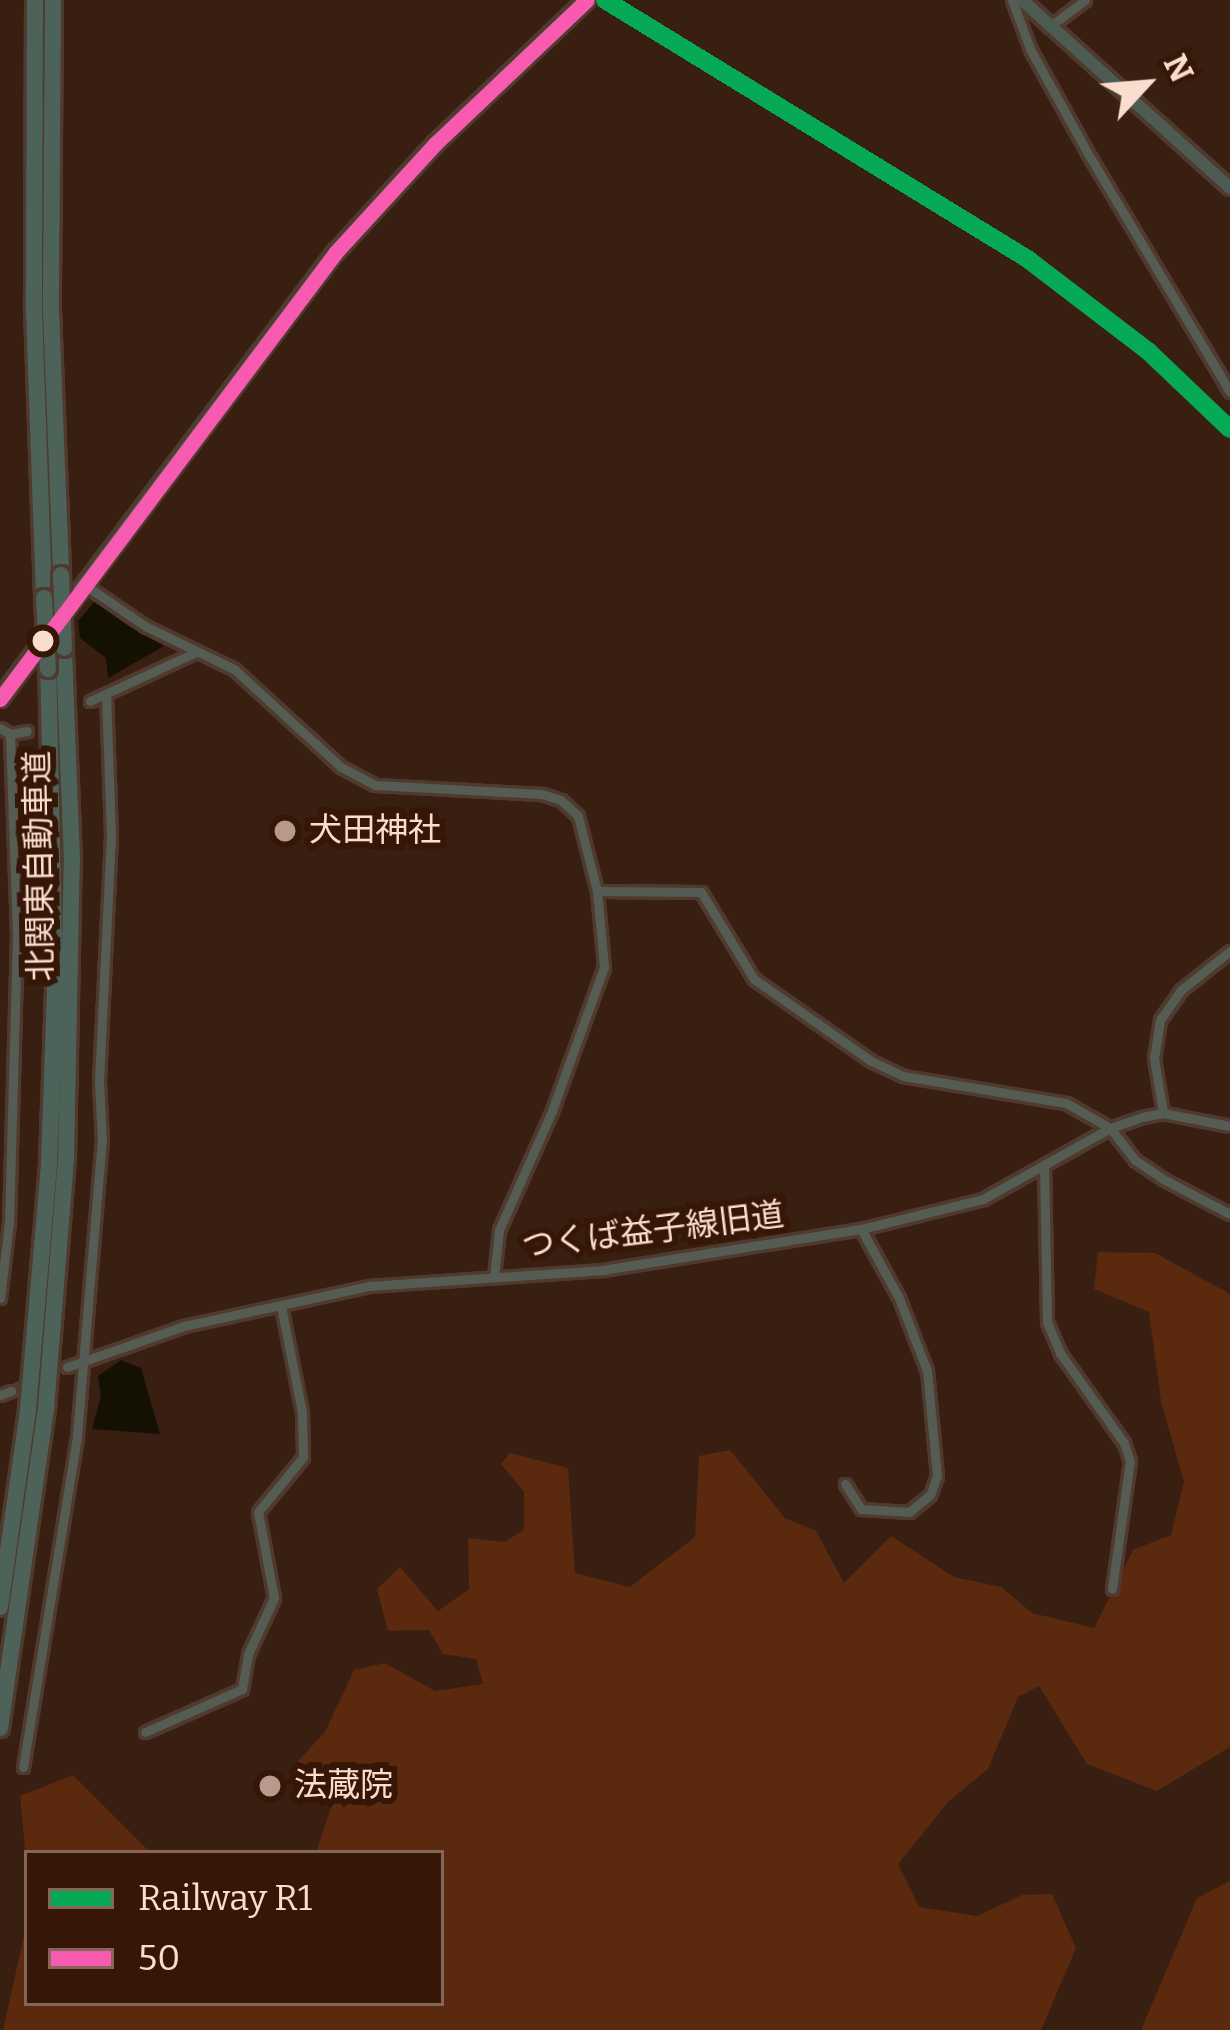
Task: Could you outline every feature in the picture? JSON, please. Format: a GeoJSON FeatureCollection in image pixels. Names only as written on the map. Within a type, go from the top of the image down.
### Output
{"type":"FeatureCollection","features":[{"type":"Feature","properties":{"kind":"highway","name":"北関東自動車道"},"geometry":{"type":"LineString","coordinates":[[0,1607],[28,1410],[49,1163],[55,991],[34,310],[35,0]]}},
{"type":"Feature","properties":{"kind":"highway","name":"北関東自動車道"},"geometry":{"type":"LineString","coordinates":[[0,1728],[46,1408],[67,1160],[72,861],[51,310],[53,0]]}},
{"type":"Feature","properties":{"kind":"main road"},"geometry":{"type":"LineString","coordinates":[[0,699],[336,251],[470,111],[587,0]]}},
{"type":"Feature","properties":{"kind":"street"},"geometry":{"type":"LineString","coordinates":[[1012,0],[1030,49],[1087,152],[1230,392]]}},
{"type":"Feature","properties":{"kind":"street"},"geometry":{"type":"LineString","coordinates":[[1022,0],[1230,188]]}},
{"type":"Feature","properties":{"kind":"street"},"geometry":{"type":"LineString","coordinates":[[1049,27],[1085,0]]}},
{"type":"Feature","properties":{"kind":"street"},"geometry":{"type":"LineString","coordinates":[[85,585],[117,610],[194,653]]}},
{"type":"Feature","properties":{"kind":"street"},"geometry":{"type":"LineString","coordinates":[[90,701],[194,653],[209,653],[234,669],[341,767],[375,784],[542,794],[561,800],[583,830],[597,891],[604,967],[552,1111],[499,1230],[494,1276]]}},
{"type":"Feature","properties":{"kind":"street"},"geometry":{"type":"LineString","coordinates":[[23,1767],[77,1436],[102,1141],[99,1082],[111,836],[106,694]]}},
{"type":"Feature","properties":{"kind":"street"},"geometry":{"type":"LineString","coordinates":[[0,1298],[9,1223],[16,935],[5,731],[27,731]]}},
{"type":"Feature","properties":{"kind":"street"},"geometry":{"type":"LineString","coordinates":[[597,891],[696,890],[707,898],[754,979],[871,1061],[903,1076],[1047,1096],[1110,1128],[1135,1160],[1163,1180],[1230,1214]]}},
{"type":"Feature","properties":{"kind":"street"},"geometry":{"type":"LineString","coordinates":[[1163,1114],[1154,1058],[1164,1012],[1198,975],[1230,951]]}},
{"type":"Feature","properties":{"kind":"street","name":"つくば益子線旧道"},"geometry":{"type":"LineString","coordinates":[[67,1367],[184,1326],[384,1283],[602,1270],[861,1228],[983,1199],[1110,1128],[1163,1114],[1230,1126]]}},
{"type":"Feature","properties":{"kind":"street"},"geometry":{"type":"LineString","coordinates":[[1044,1165],[1047,1322],[1060,1353],[1124,1443],[1130,1461],[1112,1588]]}},
{"type":"Feature","properties":{"kind":"street"},"geometry":{"type":"LineString","coordinates":[[845,1484],[861,1509],[909,1512],[930,1495],[938,1476],[928,1371],[899,1298],[861,1228]]}},
{"type":"Feature","properties":{"kind":"street"},"geometry":{"type":"LineString","coordinates":[[145,1732],[242,1689],[248,1654],[274,1598],[258,1511],[303,1457],[302,1412],[281,1306]]}},
{"type":"Feature","properties":{"kind":"shaded area"},"geometry":{"type":"Polygon","coordinates":[[[95,601],[164,646],[108,678],[106,658],[80,638],[78,621],[95,601]]]}},
{"type":"Feature","properties":{"kind":"shaded area"},"geometry":{"type":"Polygon","coordinates":[[[1098,1252],[1155,1253],[1230,1294],[1230,1747],[1157,1791],[1087,1764],[1039,1686],[1018,1697],[988,1769],[948,1802],[898,1864],[919,1907],[977,1916],[1022,1895],[1052,1894],[1076,1948],[1041,2030],[3,2030],[24,1936],[24,2006],[444,2006],[444,1850],[317,1850],[342,1773],[297,1762],[325,1732],[354,1670],[385,1663],[435,1691],[483,1684],[476,1659],[443,1654],[429,1630],[388,1631],[377,1589],[400,1567],[438,1611],[469,1589],[468,1538],[504,1542],[524,1530],[524,1492],[501,1464],[510,1453],[568,1468],[575,1573],[630,1587],[695,1537],[699,1456],[730,1450],[785,1518],[816,1531],[844,1583],[891,1536],[954,1577],[1001,1587],[1032,1613],[1094,1628],[1133,1550],[1171,1535],[1184,1482],[1161,1401],[1149,1312],[1094,1289],[1098,1252]]]}},
{"type":"Feature","properties":{"kind":"shaded area"},"geometry":{"type":"Polygon","coordinates":[[[121,1360],[141,1368],[160,1434],[92,1429],[101,1396],[98,1376],[121,1360]]]}},
{"type":"Feature","properties":{"kind":"shaded area"},"geometry":{"type":"Polygon","coordinates":[[[73,1775],[148,1850],[25,1850],[20,1796],[73,1775]]]}},
{"type":"Feature","properties":{"kind":"shaded area"},"geometry":{"type":"Polygon","coordinates":[[[1230,1881],[1230,2030],[1141,2030],[1197,1898],[1230,1881]]]}},
{"type":"Feature","properties":{"kind":"tunnel"},"geometry":{"type":"LineString","coordinates":[[11,1391],[67,1367]]}},
{"type":"Feature","properties":{"kind":"rail line","name":"R1"},"geometry":{"type":"LineString","coordinates":[[605,0],[1029,260],[1148,351],[1230,429]]}},
{"type":"Feature","properties":{"kind":"transit line","name":"50"},"geometry":{"type":"LineString","coordinates":[[0,699],[336,252],[435,144],[587,0]]}},
{"type":"Feature","properties":{"kind":"place","name":"犬田神社"},"geometry":{"type":"Point","coordinates":[285,831]}},
{"type":"Feature","properties":{"kind":"place","name":"法蔵院"},"geometry":{"type":"Point","coordinates":[270,1786]}}]}
